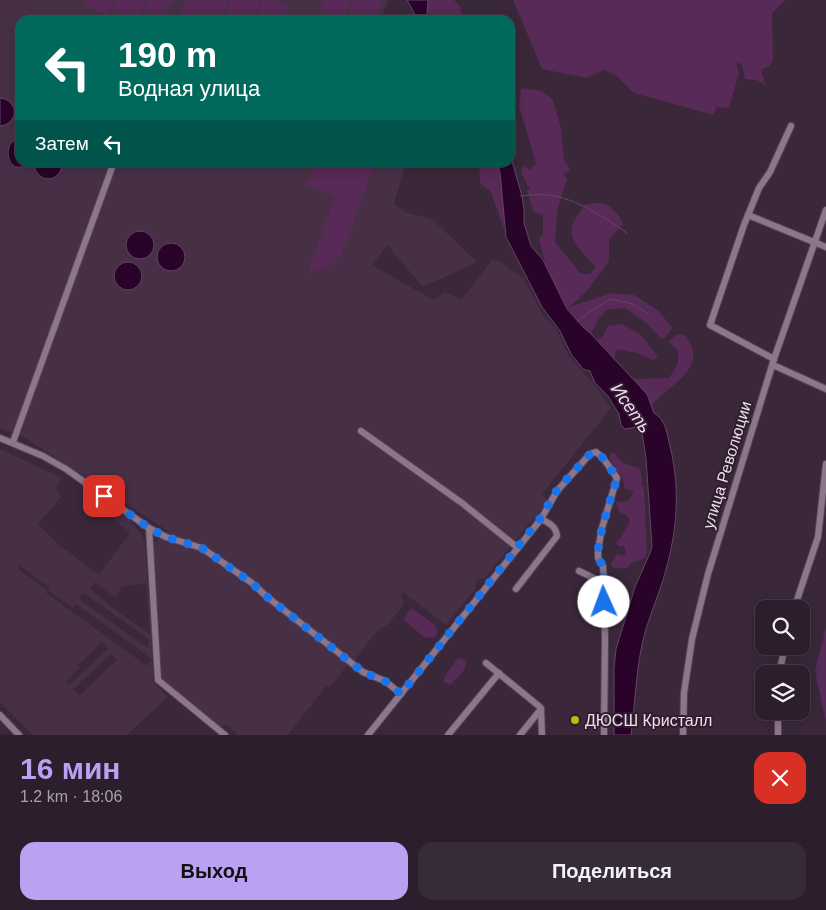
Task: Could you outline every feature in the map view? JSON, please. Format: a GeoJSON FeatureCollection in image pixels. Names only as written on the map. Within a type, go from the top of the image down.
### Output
{"type":"FeatureCollection","features":[{"type":"Feature","properties":{"kind":"street"},"geometry":{"type":"LineString","coordinates":[[791,126],[770,172],[759,188],[748,215],[710,325],[773,362],[826,389]]}},
{"type":"Feature","properties":{"kind":"street"},"geometry":{"type":"LineString","coordinates":[[13,442],[112,167]]}},
{"type":"Feature","properties":{"kind":"street","name":"улица Революции"},"geometry":{"type":"LineString","coordinates":[[683,735],[684,693],[692,639],[708,574],[773,362],[826,210]]}},
{"type":"Feature","properties":{"kind":"street"},"geometry":{"type":"LineString","coordinates":[[748,215],[826,247]]}},
{"type":"Feature","properties":{"kind":"street"},"geometry":{"type":"LineString","coordinates":[[361,431],[462,503],[518,548]]}},
{"type":"Feature","properties":{"kind":"street"},"geometry":{"type":"LineString","coordinates":[[0,438],[13,442],[66,469],[149,528],[166,537],[202,548],[252,583],[363,672],[385,681],[401,694]]}},
{"type":"Feature","properties":{"kind":"street"},"geometry":{"type":"LineString","coordinates":[[369,735],[518,548],[540,519],[557,490],[590,454],[596,452],[603,458],[617,478],[602,528],[598,550],[598,558],[603,566],[604,583],[604,735]]}},
{"type":"Feature","properties":{"kind":"street"},"geometry":{"type":"LineString","coordinates":[[797,600],[818,537],[826,464]]}},
{"type":"Feature","properties":{"kind":"street"},"geometry":{"type":"LineString","coordinates":[[516,589],[557,536],[556,530],[550,524],[540,519]]}},
{"type":"Feature","properties":{"kind":"street"},"geometry":{"type":"LineString","coordinates":[[149,528],[158,680],[225,735]]}},
{"type":"Feature","properties":{"kind":"street"},"geometry":{"type":"LineString","coordinates":[[579,571],[604,583]]}},
{"type":"Feature","properties":{"kind":"street"},"geometry":{"type":"LineString","coordinates":[[486,663],[540,706],[542,735]]}},
{"type":"Feature","properties":{"kind":"street"},"geometry":{"type":"LineString","coordinates":[[448,735],[499,673]]}},
{"type":"Feature","properties":{"kind":"street"},"geometry":{"type":"LineString","coordinates":[[520,735],[541,710]]}},
{"type":"Feature","properties":{"kind":"street"},"geometry":{"type":"LineString","coordinates":[[0,715],[19,735]]}},
{"type":"Feature","properties":{"kind":"street"},"geometry":{"type":"LineString","coordinates":[[778,720],[778,735]]}},
{"type":"Feature","properties":{"kind":"shaded area"},"geometry":{"type":"Polygon","coordinates":[[[0,0],[388,0],[383,15],[15,15],[15,167],[405,167],[394,204],[407,213],[432,219],[477,262],[423,287],[387,245],[372,265],[433,300],[445,292],[461,300],[492,260],[499,261],[523,278],[543,315],[557,330],[568,355],[596,387],[611,408],[542,494],[548,500],[538,515],[525,528],[484,579],[481,578],[477,581],[475,584],[476,588],[446,625],[403,592],[401,594],[404,604],[388,624],[376,632],[330,688],[326,686],[288,735],[238,735],[225,724],[221,728],[162,679],[153,544],[168,531],[24,437],[0,428],[0,0]]]}},
{"type":"Feature","properties":{"kind":"shaded area"},"geometry":{"type":"Polygon","coordinates":[[[86,0],[113,0],[108,15],[84,6],[86,0]]]}},
{"type":"Feature","properties":{"kind":"shaded area"},"geometry":{"type":"Polygon","coordinates":[[[116,0],[145,0],[139,15],[111,15],[116,0]]]}},
{"type":"Feature","properties":{"kind":"shaded area"},"geometry":{"type":"Polygon","coordinates":[[[148,0],[171,0],[165,15],[143,15],[148,0]]]}},
{"type":"Feature","properties":{"kind":"shaded area"},"geometry":{"type":"Polygon","coordinates":[[[186,0],[228,0],[223,15],[180,15],[186,0]]]}},
{"type":"Feature","properties":{"kind":"shaded area"},"geometry":{"type":"Polygon","coordinates":[[[230,0],[260,0],[255,15],[226,15],[230,0]]]}},
{"type":"Feature","properties":{"kind":"shaded area"},"geometry":{"type":"Polygon","coordinates":[[[262,0],[274,0],[289,6],[286,15],[257,15],[262,0]]]}},
{"type":"Feature","properties":{"kind":"shaded area"},"geometry":{"type":"Polygon","coordinates":[[[324,0],[350,0],[346,15],[327,15],[320,12],[324,0]]]}},
{"type":"Feature","properties":{"kind":"shaded area"},"geometry":{"type":"Polygon","coordinates":[[[353,0],[382,0],[378,15],[348,15],[353,0]]]}},
{"type":"Feature","properties":{"kind":"shaded area"},"geometry":{"type":"Polygon","coordinates":[[[428,0],[454,0],[460,7],[462,15],[428,15],[428,0]]]}},
{"type":"Feature","properties":{"kind":"shaded area"},"geometry":{"type":"Polygon","coordinates":[[[513,0],[786,0],[772,13],[773,61],[768,67],[761,70],[766,86],[757,80],[745,79],[742,64],[736,63],[739,73],[729,108],[716,107],[714,115],[634,93],[614,74],[604,70],[587,78],[542,69],[513,0]]]}},
{"type":"Feature","properties":{"kind":"shaded area"},"geometry":{"type":"Polygon","coordinates":[[[521,88],[542,91],[553,100],[561,128],[564,160],[570,170],[563,174],[567,179],[557,211],[555,242],[581,274],[590,274],[596,267],[575,243],[572,232],[573,223],[584,205],[597,203],[608,206],[612,208],[623,224],[609,239],[609,261],[585,293],[569,307],[612,293],[634,295],[659,311],[672,328],[665,338],[661,339],[648,324],[625,308],[606,310],[591,334],[572,314],[557,291],[546,265],[539,238],[543,235],[543,215],[533,211],[527,190],[531,188],[527,185],[521,171],[524,165],[530,170],[536,163],[519,106],[521,88]]]}},
{"type":"Feature","properties":{"kind":"shaded area"},"geometry":{"type":"Polygon","coordinates":[[[313,167],[374,167],[341,256],[330,266],[308,273],[335,196],[306,186],[313,167]]]}},
{"type":"Feature","properties":{"kind":"shaded area"},"geometry":{"type":"Polygon","coordinates":[[[479,167],[498,167],[503,196],[504,230],[491,192],[480,183],[479,167]]]}},
{"type":"Feature","properties":{"kind":"shaded area"},"geometry":{"type":"Polygon","coordinates":[[[622,324],[642,336],[658,357],[653,360],[637,353],[617,349],[613,360],[597,341],[603,336],[608,326],[622,324]]]}},
{"type":"Feature","properties":{"kind":"shaded area"},"geometry":{"type":"Polygon","coordinates":[[[677,334],[684,335],[691,347],[693,357],[691,366],[677,383],[651,406],[647,394],[632,379],[669,378],[678,364],[678,350],[668,342],[677,334]]]}},
{"type":"Feature","properties":{"kind":"shaded area"},"geometry":{"type":"Polygon","coordinates":[[[0,449],[62,478],[55,488],[61,497],[38,524],[58,544],[99,575],[130,533],[109,515],[115,508],[129,519],[141,534],[145,542],[154,683],[167,697],[127,735],[33,735],[0,702],[0,449]],[[20,566],[18,569],[48,591],[46,593],[147,666],[152,659],[76,604],[73,608],[48,590],[50,587],[20,566]],[[95,582],[90,589],[150,634],[146,583],[122,586],[115,597],[95,582]],[[84,593],[79,599],[147,648],[150,640],[84,593]],[[102,642],[78,665],[80,668],[66,681],[69,685],[108,649],[102,642]],[[111,654],[73,689],[79,696],[117,660],[111,654]]]}},
{"type":"Feature","properties":{"kind":"shaded area"},"geometry":{"type":"Polygon","coordinates":[[[612,452],[623,463],[640,469],[641,484],[644,488],[647,550],[645,558],[630,564],[627,568],[613,568],[611,564],[617,554],[622,556],[626,554],[624,546],[618,546],[616,542],[621,538],[630,521],[628,517],[619,511],[616,502],[628,501],[634,492],[624,488],[621,476],[611,464],[610,456],[612,452]]]}},
{"type":"Feature","properties":{"kind":"shaded area"},"geometry":{"type":"Polygon","coordinates":[[[411,608],[435,625],[438,633],[434,638],[424,637],[405,621],[404,618],[411,608]]]}},
{"type":"Feature","properties":{"kind":"shaded area"},"geometry":{"type":"Polygon","coordinates":[[[826,628],[826,722],[815,671],[826,628]]]}},
{"type":"Feature","properties":{"kind":"shaded area"},"geometry":{"type":"Polygon","coordinates":[[[458,658],[467,661],[464,670],[450,685],[443,681],[458,658]]]}},
{"type":"Feature","properties":{"kind":"water"},"geometry":{"type":"Polygon","coordinates":[[[407,0],[428,0],[428,15],[415,15],[407,0]]]}},
{"type":"Feature","properties":{"kind":"water"},"geometry":{"type":"Polygon","coordinates":[[[0,98],[11,103],[14,112],[11,121],[0,126],[0,98]]]}},
{"type":"Feature","properties":{"kind":"water"},"geometry":{"type":"Polygon","coordinates":[[[14,141],[15,166],[11,163],[8,151],[14,141]]]}},
{"type":"Feature","properties":{"kind":"water"},"geometry":{"type":"Polygon","coordinates":[[[35,167],[61,167],[58,175],[48,179],[43,178],[35,167]]]}},
{"type":"Feature","properties":{"kind":"water","name":"Исеть"},"geometry":{"type":"Polygon","coordinates":[[[498,167],[514,167],[522,196],[524,223],[531,246],[543,260],[567,309],[647,394],[654,413],[664,423],[667,432],[676,482],[676,518],[666,571],[643,640],[631,735],[614,735],[614,668],[616,649],[635,587],[652,547],[646,458],[642,433],[637,427],[625,429],[621,425],[619,414],[608,396],[595,383],[590,371],[583,369],[571,354],[560,331],[542,307],[506,237],[498,167]]]}},
{"type":"Feature","properties":{"kind":"water"},"geometry":{"type":"Polygon","coordinates":[[[140,231],[150,235],[154,245],[150,255],[140,259],[130,255],[126,245],[130,235],[140,231]]]}},
{"type":"Feature","properties":{"kind":"water"},"geometry":{"type":"Polygon","coordinates":[[[171,243],[181,247],[185,257],[181,267],[171,271],[161,267],[157,257],[161,247],[171,243]]]}},
{"type":"Feature","properties":{"kind":"water"},"geometry":{"type":"Polygon","coordinates":[[[128,262],[138,266],[142,276],[138,286],[128,290],[118,286],[114,276],[118,266],[128,262]]]}},
{"type":"Feature","properties":{"kind":"waterway"},"geometry":{"type":"LineString","coordinates":[[520,196],[544,195],[569,200],[589,209],[627,233]]}},
{"type":"Feature","properties":{"kind":"waterway"},"geometry":{"type":"LineString","coordinates":[[577,322],[589,312],[611,299],[633,304],[648,314]]}},
{"type":"Feature","properties":{"kind":"place","name":"ДЮСШ Кристалл"},"geometry":{"type":"Point","coordinates":[575,720]}},
{"type":"Feature","properties":{"kind":"route"},"geometry":{"type":"LineString","coordinates":[[104,496],[149,528],[166,537],[202,548],[252,583],[318,638],[363,672],[385,681],[401,694],[540,519],[557,490],[590,454],[596,452],[603,458],[617,478],[602,528],[598,550],[598,558],[603,566],[604,602]]}}]}
